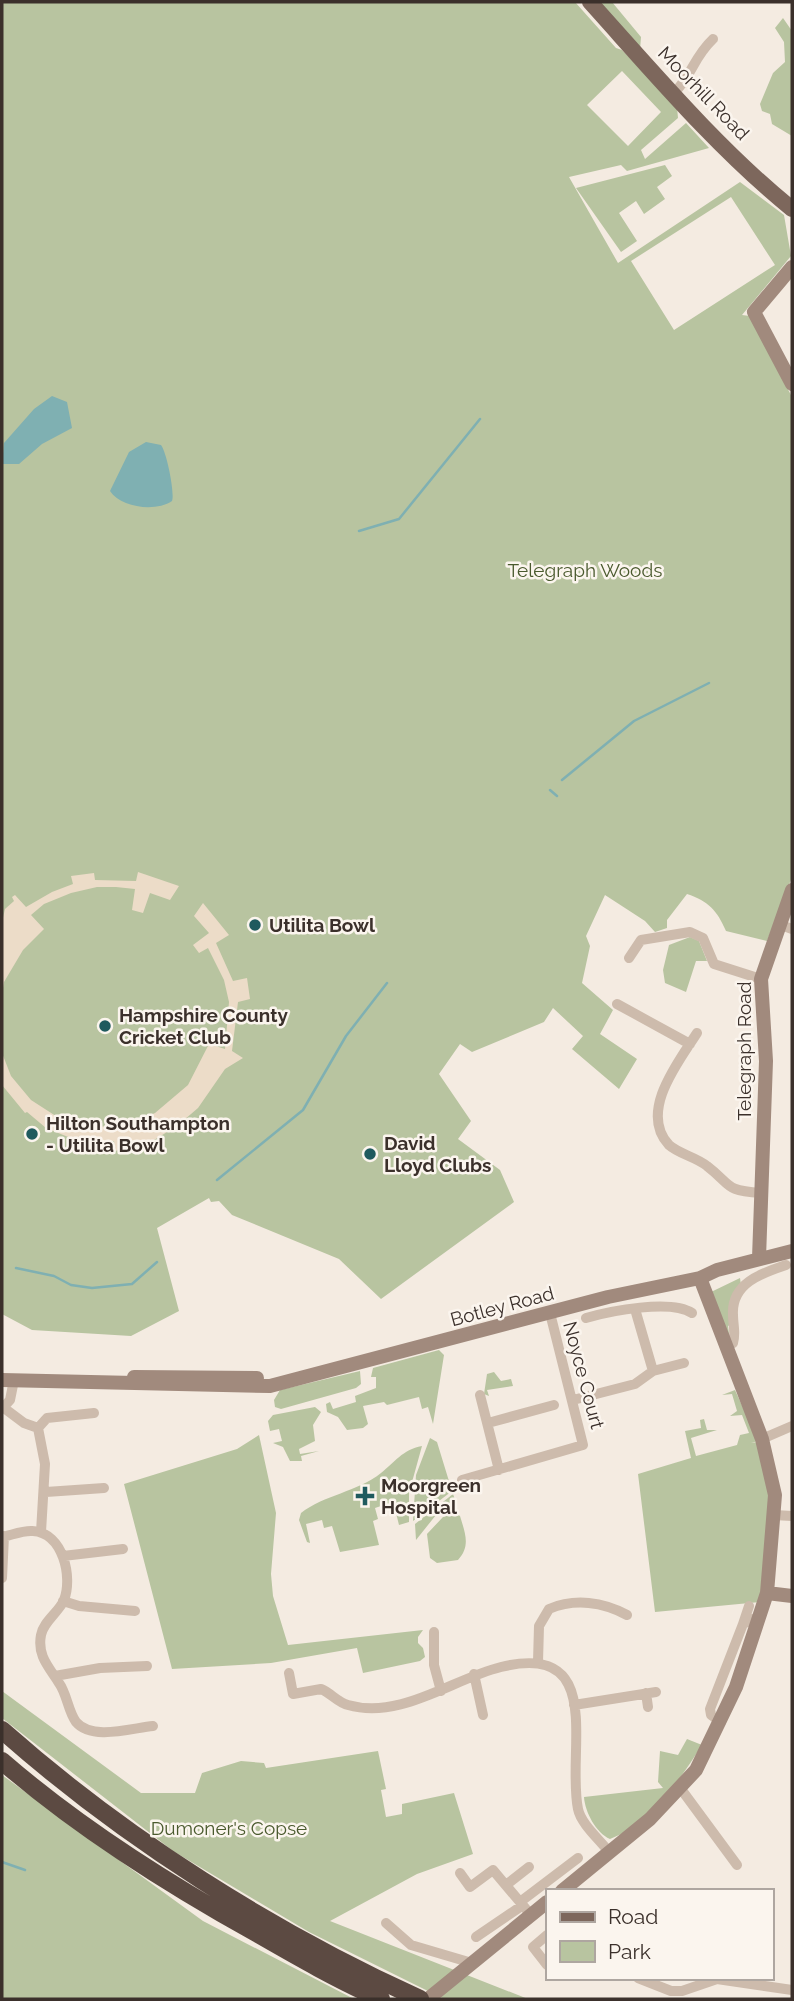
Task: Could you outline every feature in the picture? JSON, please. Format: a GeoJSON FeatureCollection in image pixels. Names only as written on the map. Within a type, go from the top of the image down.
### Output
{"type":"FeatureCollection","features":[{"type":"Feature","properties":{"kind":"highway"},"geometry":{"type":"LineString","coordinates":[[2,1730],[57,1779],[201,1878],[317,1949],[420,1999]]}},
{"type":"Feature","properties":{"kind":"highway"},"geometry":{"type":"LineString","coordinates":[[2,1761],[43,1797],[191,1897],[346,1984],[381,1999]]}},
{"type":"Feature","properties":{"kind":"main road","name":"Moorhill Road"},"geometry":{"type":"LineString","coordinates":[[590,2],[748,170],[792,209]]}},
{"type":"Feature","properties":{"kind":"street"},"geometry":{"type":"LineString","coordinates":[[674,93],[689,78],[694,59],[713,39]]}},
{"type":"Feature","properties":{"kind":"street"},"geometry":{"type":"LineString","coordinates":[[792,267],[754,312],[792,384]]}},
{"type":"Feature","properties":{"kind":"street","name":"Telegraph Road"},"geometry":{"type":"LineString","coordinates":[[759,1258],[766,1061],[761,979],[785,927],[792,890]]}},
{"type":"Feature","properties":{"kind":"street"},"geometry":{"type":"LineString","coordinates":[[629,958],[641,940],[690,932],[703,938],[714,964],[761,979]]}},
{"type":"Feature","properties":{"kind":"street"},"geometry":{"type":"LineString","coordinates":[[617,1004],[690,1044]]}},
{"type":"Feature","properties":{"kind":"street"},"geometry":{"type":"LineString","coordinates":[[697,1033],[660,1097],[660,1123],[669,1144],[708,1166],[727,1188],[761,1193]]}},
{"type":"Feature","properties":{"kind":"street","name":"Botley Road"},"geometry":{"type":"LineString","coordinates":[[8,1380],[86,1382],[137,1376],[270,1378],[314,1375],[550,1313],[700,1278],[759,1258],[788,1261]]}},
{"type":"Feature","properties":{"kind":"street"},"geometry":{"type":"LineString","coordinates":[[733,1343],[733,1307],[737,1294],[755,1276],[788,1261]]}},
{"type":"Feature","properties":{"kind":"street"},"geometry":{"type":"LineString","coordinates":[[569,1889],[681,1789],[696,1770],[721,1722],[767,1593],[775,1495],[762,1439],[700,1278]]}},
{"type":"Feature","properties":{"kind":"street"},"geometry":{"type":"LineString","coordinates":[[586,1318],[635,1309],[676,1307],[692,1313]]}},
{"type":"Feature","properties":{"kind":"street"},"geometry":{"type":"LineString","coordinates":[[635,1309],[653,1371]]}},
{"type":"Feature","properties":{"kind":"street","name":"Noyce Court"},"geometry":{"type":"LineString","coordinates":[[499,1470],[583,1445],[550,1313]]}},
{"type":"Feature","properties":{"kind":"street"},"geometry":{"type":"LineString","coordinates":[[573,1400],[635,1384],[653,1371],[684,1363]]}},
{"type":"Feature","properties":{"kind":"street"},"geometry":{"type":"LineString","coordinates":[[8,1380],[10,1400],[3,1409],[24,1423],[38,1428]]}},
{"type":"Feature","properties":{"kind":"street"},"geometry":{"type":"LineString","coordinates":[[462,1480],[499,1470],[480,1395]]}},
{"type":"Feature","properties":{"kind":"street"},"geometry":{"type":"LineString","coordinates":[[488,1423],[554,1405]]}},
{"type":"Feature","properties":{"kind":"street"},"geometry":{"type":"LineString","coordinates":[[38,1428],[47,1418],[74,1411],[94,1413]]}},
{"type":"Feature","properties":{"kind":"street"},"geometry":{"type":"LineString","coordinates":[[762,1439],[792,1426]]}},
{"type":"Feature","properties":{"kind":"street"},"geometry":{"type":"LineString","coordinates":[[38,1428],[44,1453],[46,1492],[41,1532]]}},
{"type":"Feature","properties":{"kind":"street"},"geometry":{"type":"LineString","coordinates":[[46,1492],[104,1488]]}},
{"type":"Feature","properties":{"kind":"street"},"geometry":{"type":"LineString","coordinates":[[775,1515],[792,1516]]}},
{"type":"Feature","properties":{"kind":"street"},"geometry":{"type":"LineString","coordinates":[[2,1578],[3,1537],[31,1530],[50,1538],[63,1556],[68,1585],[63,1601],[41,1632],[43,1661],[55,1676],[77,1723],[86,1730],[102,1732],[153,1726]]}},
{"type":"Feature","properties":{"kind":"street"},"geometry":{"type":"LineString","coordinates":[[63,1556],[123,1549]]}},
{"type":"Feature","properties":{"kind":"street"},"geometry":{"type":"LineString","coordinates":[[767,1593],[792,1596]]}},
{"type":"Feature","properties":{"kind":"street"},"geometry":{"type":"LineString","coordinates":[[63,1601],[79,1606],[135,1611]]}},
{"type":"Feature","properties":{"kind":"street"},"geometry":{"type":"LineString","coordinates":[[538,1662],[539,1626],[549,1609],[579,1602],[601,1604],[627,1615]]}},
{"type":"Feature","properties":{"kind":"street"},"geometry":{"type":"LineString","coordinates":[[721,1722],[711,1715],[710,1709],[749,1606]]}},
{"type":"Feature","properties":{"kind":"street"},"geometry":{"type":"LineString","coordinates":[[743,1624],[761,1616]]}},
{"type":"Feature","properties":{"kind":"street"},"geometry":{"type":"LineString","coordinates":[[435,1632],[433,1665],[441,1691]]}},
{"type":"Feature","properties":{"kind":"street"},"geometry":{"type":"LineString","coordinates":[[289,1674],[293,1694],[321,1689],[345,1704],[356,1707],[393,1705],[441,1691],[474,1674],[538,1662],[563,1676],[574,1705],[578,1810],[609,1852]]}},
{"type":"Feature","properties":{"kind":"street"},"geometry":{"type":"LineString","coordinates":[[55,1676],[100,1668],[147,1666]]}},
{"type":"Feature","properties":{"kind":"street"},"geometry":{"type":"LineString","coordinates":[[474,1674],[483,1715]]}},
{"type":"Feature","properties":{"kind":"street"},"geometry":{"type":"LineString","coordinates":[[574,1705],[651,1692],[648,1707]]}},
{"type":"Feature","properties":{"kind":"street"},"geometry":{"type":"LineString","coordinates":[[681,1789],[737,1865]]}},
{"type":"Feature","properties":{"kind":"street"},"geometry":{"type":"LineString","coordinates":[[428,1999],[471,1963],[525,1907],[578,1858]]}},
{"type":"Feature","properties":{"kind":"street"},"geometry":{"type":"LineString","coordinates":[[506,1885],[528,1867]]}},
{"type":"Feature","properties":{"kind":"street"},"geometry":{"type":"LineString","coordinates":[[460,1873],[470,1887],[493,1870],[525,1907]]}},
{"type":"Feature","properties":{"kind":"street"},"geometry":{"type":"LineString","coordinates":[[476,1937],[525,1907],[546,1902]]}},
{"type":"Feature","properties":{"kind":"street"},"geometry":{"type":"LineString","coordinates":[[386,1923],[411,1945],[437,1948],[471,1963]]}},
{"type":"Feature","properties":{"kind":"street"},"geometry":{"type":"LineString","coordinates":[[546,1937],[533,1947],[546,1964]]}},
{"type":"Feature","properties":{"kind":"street"},"geometry":{"type":"LineString","coordinates":[[643,1980],[671,1991],[682,1992],[695,1982]]}},
{"type":"Feature","properties":{"kind":"street"},"geometry":{"type":"LineString","coordinates":[[731,1980],[758,1982],[792,1990]]}},
{"type":"Feature","properties":{"kind":"green space","name":"Telegraph Woods"},"geometry":{"type":"Polygon","coordinates":[[[2,2],[575,2],[616,48],[622,50],[677,107],[678,118],[641,150],[645,159],[686,123],[709,148],[627,171],[621,165],[569,177],[618,263],[740,182],[784,215],[791,256],[742,315],[750,316],[792,397],[792,877],[767,941],[726,931],[711,907],[687,894],[667,920],[667,928],[655,932],[645,921],[605,895],[586,936],[590,946],[582,983],[613,1010],[600,1034],[637,1059],[619,1089],[572,1049],[583,1036],[553,1008],[544,1022],[472,1052],[460,1044],[439,1074],[471,1121],[458,1139],[500,1170],[514,1202],[381,1299],[339,1259],[232,1215],[219,1201],[211,1202],[209,1198],[157,1228],[179,1311],[131,1336],[32,1330],[2,1314],[2,2]],[[622,71],[587,105],[628,146],[661,112],[622,71]],[[731,197],[631,261],[674,330],[775,265],[731,197]]]}},
{"type":"Feature","properties":{"kind":"green space"},"geometry":{"type":"Polygon","coordinates":[[[597,2],[612,2],[641,37],[640,50],[597,2]]]}},
{"type":"Feature","properties":{"kind":"green space"},"geometry":{"type":"Polygon","coordinates":[[[783,18],[792,31],[792,136],[772,124],[770,114],[762,111],[760,104],[773,73],[785,62],[784,42],[775,28],[783,18]]]}},
{"type":"Feature","properties":{"kind":"green space"},"geometry":{"type":"Polygon","coordinates":[[[665,165],[672,176],[657,187],[665,199],[644,214],[636,201],[619,213],[637,241],[621,252],[576,188],[665,165]]]}},
{"type":"Feature","properties":{"kind":"green space"},"geometry":{"type":"Polygon","coordinates":[[[690,937],[699,941],[707,961],[696,961],[686,992],[665,983],[663,970],[669,945],[690,937]]]}},
{"type":"Feature","properties":{"kind":"green space"},"geometry":{"type":"Polygon","coordinates":[[[740,1278],[741,1285],[732,1324],[728,1326],[730,1341],[711,1292],[740,1278]]]}},
{"type":"Feature","properties":{"kind":"green space"},"geometry":{"type":"Polygon","coordinates":[[[439,1350],[444,1355],[433,1424],[428,1407],[422,1409],[419,1397],[387,1405],[384,1402],[363,1406],[368,1424],[363,1428],[347,1430],[338,1417],[327,1412],[326,1404],[330,1402],[333,1409],[356,1402],[355,1396],[376,1388],[376,1377],[371,1377],[373,1368],[439,1350]]]}},
{"type":"Feature","properties":{"kind":"green space"},"geometry":{"type":"Polygon","coordinates":[[[360,1371],[361,1384],[356,1388],[281,1409],[275,1407],[274,1400],[280,1390],[360,1371]]]}},
{"type":"Feature","properties":{"kind":"green space"},"geometry":{"type":"Polygon","coordinates":[[[494,1372],[501,1381],[511,1379],[513,1386],[487,1390],[489,1396],[484,1394],[487,1374],[494,1372]]]}},
{"type":"Feature","properties":{"kind":"green space"},"geometry":{"type":"Polygon","coordinates":[[[735,1390],[758,1441],[751,1443],[758,1442],[772,1496],[760,1602],[655,1612],[638,1474],[691,1458],[685,1431],[701,1428],[700,1420],[704,1419],[707,1430],[717,1430],[691,1438],[696,1456],[737,1445],[740,1435],[749,1433],[742,1415],[730,1416],[737,1411],[732,1394],[722,1395],[735,1390]]]}},
{"type":"Feature","properties":{"kind":"green space"},"geometry":{"type":"Polygon","coordinates":[[[315,1407],[321,1412],[313,1425],[315,1441],[299,1449],[300,1454],[319,1451],[301,1456],[302,1461],[290,1461],[283,1447],[273,1443],[282,1441],[279,1429],[270,1431],[268,1421],[273,1415],[315,1407]]]}},
{"type":"Feature","properties":{"kind":"green space"},"geometry":{"type":"Polygon","coordinates":[[[259,1435],[276,1513],[271,1574],[273,1596],[288,1645],[423,1630],[418,1637],[418,1643],[423,1648],[425,1657],[420,1661],[363,1673],[357,1648],[271,1663],[172,1669],[124,1484],[237,1449],[259,1435]]]}},
{"type":"Feature","properties":{"kind":"green space"},"geometry":{"type":"Polygon","coordinates":[[[430,1438],[437,1442],[452,1491],[413,1521],[416,1475],[430,1438]]]}},
{"type":"Feature","properties":{"kind":"green space"},"geometry":{"type":"Polygon","coordinates":[[[422,1446],[409,1493],[409,1522],[399,1525],[395,1509],[389,1509],[387,1504],[375,1508],[378,1519],[373,1521],[379,1545],[340,1552],[332,1526],[324,1528],[322,1520],[306,1524],[310,1543],[307,1542],[299,1520],[301,1513],[372,1479],[404,1453],[422,1446]]]}},
{"type":"Feature","properties":{"kind":"green space"},"geometry":{"type":"Polygon","coordinates":[[[453,1494],[457,1505],[436,1515],[416,1540],[415,1524],[453,1494]]]}},
{"type":"Feature","properties":{"kind":"green space"},"geometry":{"type":"Polygon","coordinates":[[[455,1513],[460,1516],[464,1528],[464,1550],[458,1560],[437,1563],[430,1558],[427,1534],[443,1517],[455,1513]]]}},
{"type":"Feature","properties":{"kind":"green space","name":"Dumoner's Copse"},"geometry":{"type":"Polygon","coordinates":[[[2,1691],[141,1793],[195,1793],[202,1773],[241,1761],[264,1763],[266,1768],[378,1751],[386,1789],[381,1790],[386,1817],[402,1814],[402,1804],[454,1793],[473,1854],[417,1874],[330,1921],[528,1999],[444,1999],[309,1932],[173,1851],[2,1718],[2,1691]]]}},
{"type":"Feature","properties":{"kind":"green space"},"geometry":{"type":"Polygon","coordinates":[[[687,1739],[702,1745],[684,1773],[651,1812],[610,1839],[600,1832],[589,1815],[584,1797],[663,1788],[658,1782],[660,1751],[678,1755],[687,1739]]]}},
{"type":"Feature","properties":{"kind":"green space"},"geometry":{"type":"Polygon","coordinates":[[[2,1775],[203,1921],[354,1999],[2,1999],[2,1775]]]}},
{"type":"Feature","properties":{"kind":"shaded area"},"geometry":{"type":"Polygon","coordinates":[[[138,872],[179,886],[170,900],[150,893],[143,913],[132,910],[135,889],[116,887],[97,887],[71,893],[44,904],[31,915],[44,929],[23,950],[4,982],[2,994],[2,922],[5,909],[14,901],[12,897],[15,895],[26,907],[73,884],[71,876],[94,873],[95,880],[136,881],[138,872]]]}},
{"type":"Feature","properties":{"kind":"shaded area"},"geometry":{"type":"Polygon","coordinates":[[[203,903],[229,935],[216,943],[233,981],[247,978],[250,999],[238,1002],[232,1051],[243,1058],[225,1069],[198,1108],[177,1126],[154,1140],[127,1148],[115,1151],[114,1141],[78,1141],[46,1128],[25,1113],[2,1085],[2,1053],[11,1076],[31,1100],[62,1120],[99,1127],[132,1123],[155,1113],[188,1085],[209,1044],[225,1049],[229,1002],[224,980],[208,948],[199,953],[193,945],[209,933],[194,916],[203,903]]]}},
{"type":"Feature","properties":{"kind":"water"},"geometry":{"type":"Polygon","coordinates":[[[52,396],[67,402],[72,428],[42,444],[19,464],[2,464],[4,443],[34,409],[52,396]]]}},
{"type":"Feature","properties":{"kind":"water"},"geometry":{"type":"Polygon","coordinates":[[[146,442],[161,445],[166,456],[173,497],[172,501],[165,504],[148,507],[130,505],[110,491],[129,452],[146,442]]]}},
{"type":"Feature","properties":{"kind":"waterway"},"geometry":{"type":"LineString","coordinates":[[359,531],[399,519],[480,419]]}},
{"type":"Feature","properties":{"kind":"waterway"},"geometry":{"type":"LineString","coordinates":[[562,780],[634,721],[709,683]]}},
{"type":"Feature","properties":{"kind":"waterway"},"geometry":{"type":"LineString","coordinates":[[550,790],[557,796]]}},
{"type":"Feature","properties":{"kind":"waterway"},"geometry":{"type":"LineString","coordinates":[[217,1180],[303,1110],[346,1036],[387,983]]}},
{"type":"Feature","properties":{"kind":"waterway"},"geometry":{"type":"LineString","coordinates":[[16,1268],[54,1276],[71,1285],[92,1288],[132,1284],[157,1262]]}},
{"type":"Feature","properties":{"kind":"waterway"},"geometry":{"type":"LineString","coordinates":[[2,1862],[25,1870]]}},
{"type":"Feature","properties":{"kind":"place","name":"Utilita Bowl"},"geometry":{"type":"Point","coordinates":[255,925]}},
{"type":"Feature","properties":{"kind":"place","name":"Hampshire County Cricket Club"},"geometry":{"type":"Point","coordinates":[105,1026]}},
{"type":"Feature","properties":{"kind":"place","name":"Hilton Southampton - Utilita Bowl"},"geometry":{"type":"Point","coordinates":[32,1134]}},
{"type":"Feature","properties":{"kind":"place","name":"David Lloyd Clubs"},"geometry":{"type":"Point","coordinates":[370,1154]}},
{"type":"Feature","properties":{"kind":"place","name":"Moorgreen Hospital"},"geometry":{"type":"Point","coordinates":[365,1496]}}]}
